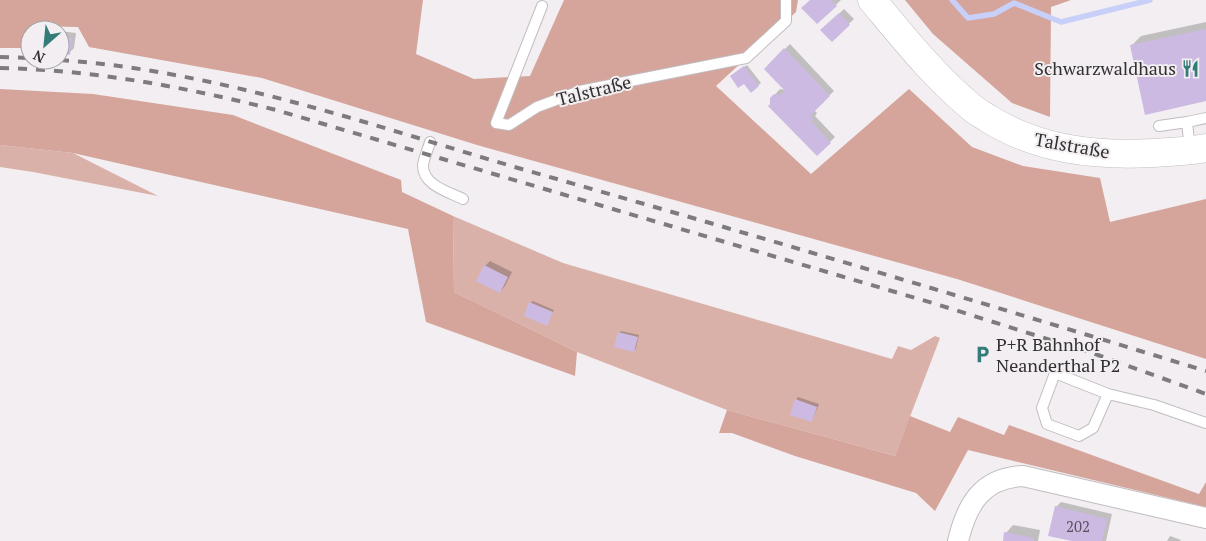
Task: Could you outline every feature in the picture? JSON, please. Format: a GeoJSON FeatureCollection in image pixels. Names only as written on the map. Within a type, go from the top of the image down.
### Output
{"type":"FeatureCollection","features":[{"type":"Feature","properties":{"kind":"main road","name":"Talstraße"},"geometry":{"type":"LineString","coordinates":[[872,0],[936,74],[971,107],[999,125],[1024,137],[1056,147],[1085,152],[1118,154],[1198,149]]}},
{"type":"Feature","properties":{"kind":"street"},"geometry":{"type":"LineString","coordinates":[[958,541],[961,527],[974,500],[984,489],[1009,477],[1023,476],[1206,518]]}},
{"type":"Feature","properties":{"kind":"lane","name":"Talstraße"},"geometry":{"type":"LineString","coordinates":[[542,6],[496,123],[509,125],[537,107],[580,91],[746,58],[786,21],[786,0]]}},
{"type":"Feature","properties":{"kind":"lane"},"geometry":{"type":"LineString","coordinates":[[1159,126],[1206,118]]}},
{"type":"Feature","properties":{"kind":"lane"},"geometry":{"type":"LineString","coordinates":[[1188,122],[1198,149]]}},
{"type":"Feature","properties":{"kind":"lane"},"geometry":{"type":"LineString","coordinates":[[430,142],[423,165],[424,175],[432,184],[463,199]]}},
{"type":"Feature","properties":{"kind":"lane"},"geometry":{"type":"LineString","coordinates":[[1108,394],[1094,428],[1079,436],[1048,424],[1042,408],[1055,373],[1108,394],[1154,405],[1206,423]]}},
{"type":"Feature","properties":{"kind":"shaded area"},"geometry":{"type":"Polygon","coordinates":[[[0,0],[423,0],[416,54],[474,79],[530,76],[564,0],[798,0],[796,12],[716,86],[811,174],[909,89],[972,147],[1023,166],[1100,178],[1110,222],[1206,199],[1206,359],[957,279],[477,145],[262,78],[89,47],[78,27],[70,27],[70,20],[20,20],[20,48],[0,48],[0,0]]]}},
{"type":"Feature","properties":{"kind":"shaded area"},"geometry":{"type":"Polygon","coordinates":[[[905,0],[1071,0],[1051,7],[1050,117],[1012,103],[933,34],[905,0]]]}},
{"type":"Feature","properties":{"kind":"shaded area"},"geometry":{"type":"Polygon","coordinates":[[[0,89],[93,94],[233,115],[401,180],[402,192],[453,216],[454,292],[577,352],[575,376],[426,322],[408,229],[73,153],[0,145],[0,89]]]}},
{"type":"Feature","properties":{"kind":"shaded area"},"geometry":{"type":"Polygon","coordinates":[[[0,145],[73,153],[158,196],[0,167],[0,145]]]}},
{"type":"Feature","properties":{"kind":"shaded area"},"geometry":{"type":"Polygon","coordinates":[[[453,216],[563,263],[892,359],[898,346],[911,350],[935,336],[940,338],[895,456],[727,410],[577,352],[454,292],[453,216]]]}},
{"type":"Feature","properties":{"kind":"shaded area"},"geometry":{"type":"Polygon","coordinates":[[[727,410],[895,456],[910,416],[950,432],[958,417],[1004,435],[1009,425],[1199,494],[1206,482],[1206,507],[968,450],[935,511],[916,493],[795,456],[732,433],[719,433],[727,410]]]}},
{"type":"Feature","properties":{"kind":"building"},"geometry":{"type":"Polygon","coordinates":[[[810,0],[831,0],[837,6],[817,24],[801,8],[810,0]]]}},
{"type":"Feature","properties":{"kind":"building"},"geometry":{"type":"Polygon","coordinates":[[[839,13],[850,25],[832,42],[820,30],[839,13]]]}},
{"type":"Feature","properties":{"kind":"building"},"geometry":{"type":"Polygon","coordinates":[[[1206,29],[1206,101],[1145,115],[1130,45],[1206,29]]]}},
{"type":"Feature","properties":{"kind":"building"},"geometry":{"type":"Polygon","coordinates":[[[70,38],[72,38],[70,55],[70,38]]]}},
{"type":"Feature","properties":{"kind":"building"},"geometry":{"type":"Polygon","coordinates":[[[784,48],[830,96],[810,116],[813,119],[811,121],[831,143],[817,156],[768,106],[770,98],[774,94],[780,95],[785,91],[764,69],[784,48]]]}},
{"type":"Feature","properties":{"kind":"building"},"geometry":{"type":"Polygon","coordinates":[[[744,66],[759,86],[751,93],[744,84],[738,88],[730,76],[744,66]]]}},
{"type":"Feature","properties":{"kind":"building"},"geometry":{"type":"Polygon","coordinates":[[[484,265],[508,277],[500,293],[476,281],[484,265]]]}},
{"type":"Feature","properties":{"kind":"building"},"geometry":{"type":"Polygon","coordinates":[[[529,302],[553,312],[547,326],[524,316],[529,302]]]}},
{"type":"Feature","properties":{"kind":"building"},"geometry":{"type":"Polygon","coordinates":[[[618,332],[638,337],[634,352],[614,347],[618,332]]]}},
{"type":"Feature","properties":{"kind":"building"},"geometry":{"type":"Polygon","coordinates":[[[795,399],[817,407],[812,422],[790,415],[795,399]]]}},
{"type":"Feature","properties":{"kind":"building"},"geometry":{"type":"Polygon","coordinates":[[[1055,506],[1107,519],[1102,541],[1072,541],[1048,536],[1055,506]]]}},
{"type":"Feature","properties":{"kind":"building"},"geometry":{"type":"Polygon","coordinates":[[[1004,532],[1034,538],[1033,541],[1003,541],[1004,532]]]}},
{"type":"Feature","properties":{"kind":"waterway"},"geometry":{"type":"LineString","coordinates":[[952,0],[968,18],[994,14],[1014,3],[1061,22],[1150,0]]}},
{"type":"Feature","properties":{"kind":"railway"},"geometry":{"type":"LineString","coordinates":[[0,57],[20,58]]}},
{"type":"Feature","properties":{"kind":"railway"},"geometry":{"type":"LineString","coordinates":[[70,61],[177,75],[234,87],[349,117],[1206,371]]}},
{"type":"Feature","properties":{"kind":"railway"},"geometry":{"type":"LineString","coordinates":[[0,68],[70,72],[139,81],[208,94],[276,110],[936,304],[1098,355],[1206,394]]}},
{"type":"Feature","properties":{"kind":"place","name":"Schwarzwaldhaus"},"geometry":{"type":"Point","coordinates":[1190,69]}},
{"type":"Feature","properties":{"kind":"place","name":"P+R Bahnhof Neanderthal P2"},"geometry":{"type":"Point","coordinates":[982,355]}}]}
